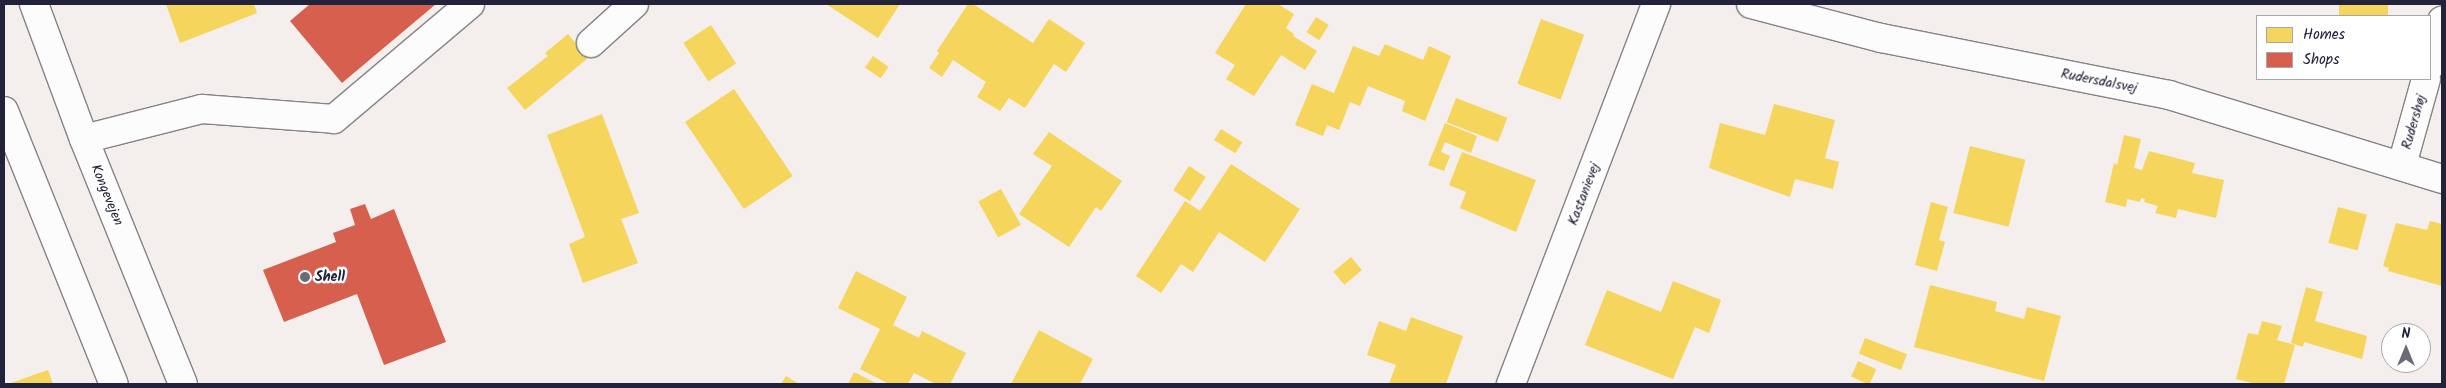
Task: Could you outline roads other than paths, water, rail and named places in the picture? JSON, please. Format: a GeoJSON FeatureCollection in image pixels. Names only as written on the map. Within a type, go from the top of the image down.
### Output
{"type":"FeatureCollection","features":[{"type":"Feature","properties":{"kind":"street","name":"Kongevejen"},"geometry":{"type":"LineString","coordinates":[[34,4],[84,139],[184,384]]}},
{"type":"Feature","properties":{"kind":"street"},"geometry":{"type":"LineString","coordinates":[[84,139],[202,109],[334,119],[470,4]]}},
{"type":"Feature","properties":{"kind":"street"},"geometry":{"type":"LineString","coordinates":[[591,42],[634,4]]}},
{"type":"Feature","properties":{"kind":"street","name":"Kastanievej"},"geometry":{"type":"LineString","coordinates":[[1511,384],[1656,4]]}},
{"type":"Feature","properties":{"kind":"street","name":"Rudersdalsvej"},"geometry":{"type":"LineString","coordinates":[[1751,4],[1882,38],[2169,95],[2402,165],[2442,179]]}},
{"type":"Feature","properties":{"kind":"street"},"geometry":{"type":"LineString","coordinates":[[2431,62],[2442,21]]}},
{"type":"Feature","properties":{"kind":"street","name":"Rudershøj"},"geometry":{"type":"LineString","coordinates":[[2402,165],[2426,80]]}},
{"type":"Feature","properties":{"kind":"street"},"geometry":{"type":"LineString","coordinates":[[4,111],[114,384]]}},
{"type":"Feature","properties":{"kind":"place","name":"Shell"},"geometry":{"type":"Point","coordinates":[305,277]}}]}
